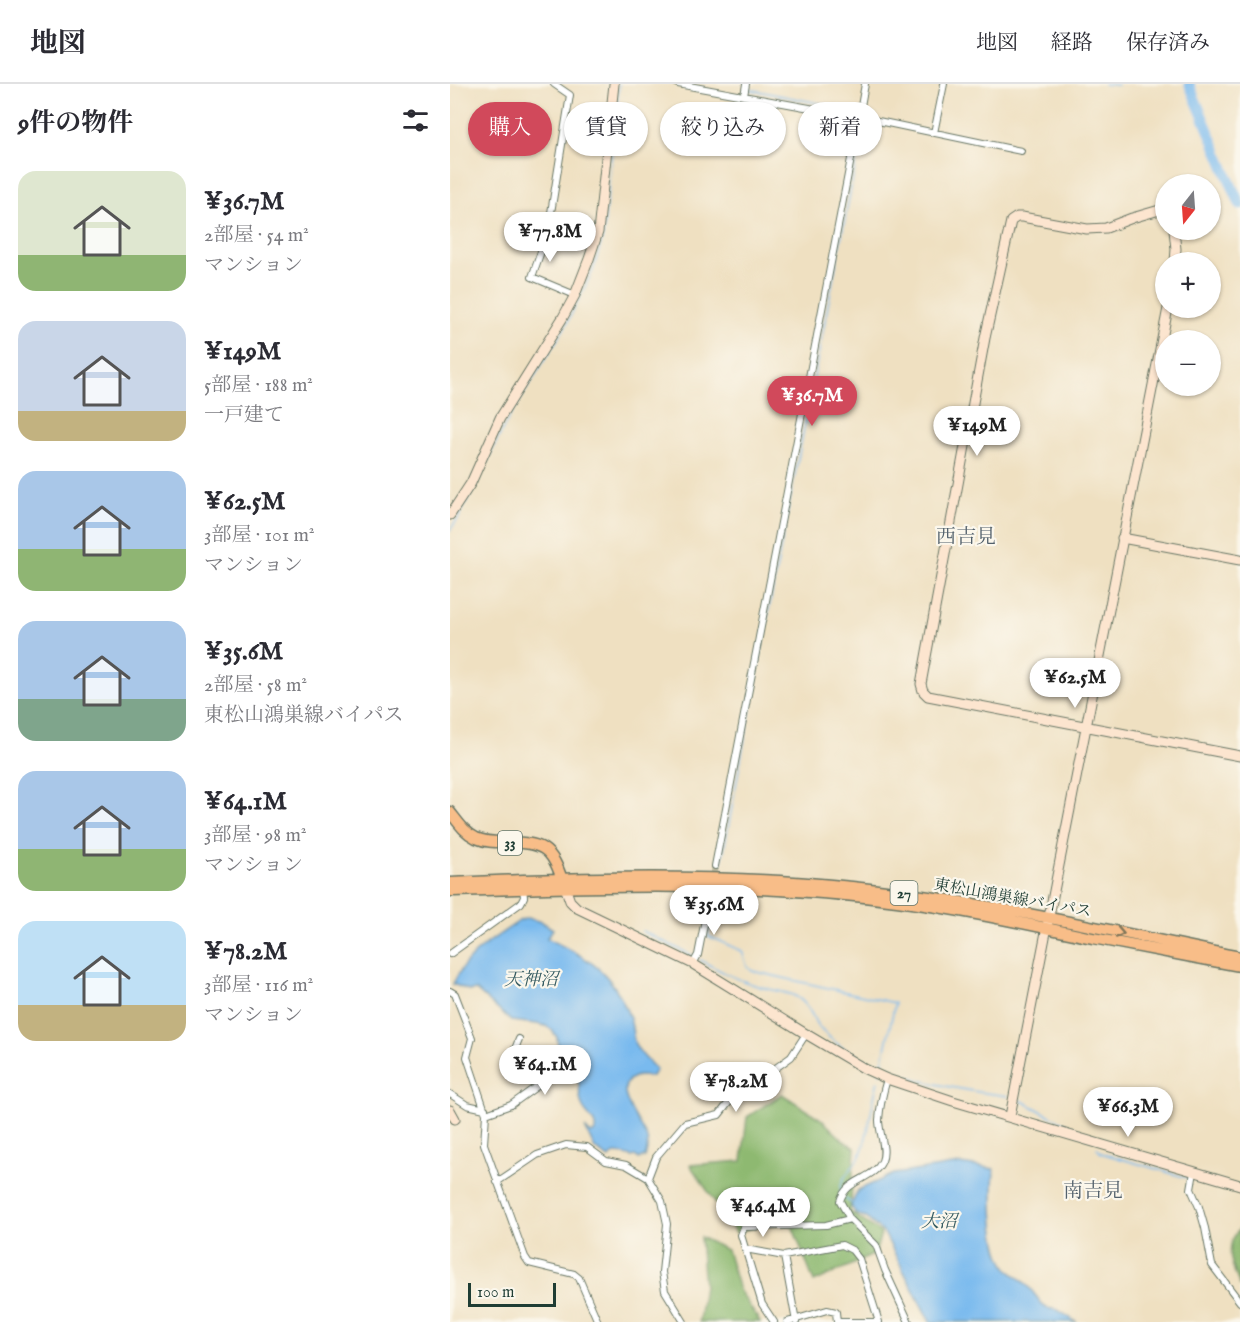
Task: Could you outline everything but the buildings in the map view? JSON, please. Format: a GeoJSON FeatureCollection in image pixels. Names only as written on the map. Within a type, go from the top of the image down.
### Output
{"type":"FeatureCollection","features":[{"type":"Feature","properties":{"kind":"main road","name":"33"},"geometry":{"type":"LineString","coordinates":[[450,812],[467,833],[483,841],[532,843],[545,849],[554,860],[563,883]]}},
{"type":"Feature","properties":{"kind":"main road","name":"東松山鴻巣線バイパス"},"geometry":{"type":"LineString","coordinates":[[563,883],[678,876],[788,882],[904,893],[1240,966]]}},
{"type":"Feature","properties":{"kind":"main road","name":"27"},"geometry":{"type":"LineString","coordinates":[[450,883],[563,883]]}},
{"type":"Feature","properties":{"kind":"main road","name":"27"},"geometry":{"type":"LineString","coordinates":[[450,891],[523,888],[563,883]]}},
{"type":"Feature","properties":{"kind":"main road","name":"東松山鴻巣線バイパス"},"geometry":{"type":"LineString","coordinates":[[1047,923],[1240,957]]}},
{"type":"Feature","properties":{"kind":"street"},"geometry":{"type":"LineString","coordinates":[[554,84],[570,95],[546,240],[532,277],[575,295]]}},
{"type":"Feature","properties":{"kind":"street"},"geometry":{"type":"LineString","coordinates":[[450,515],[471,483],[500,418],[575,295],[597,235],[614,84]]}},
{"type":"Feature","properties":{"kind":"street"},"geometry":{"type":"LineString","coordinates":[[678,84],[798,105]]}},
{"type":"Feature","properties":{"kind":"street"},"geometry":{"type":"LineString","coordinates":[[744,96],[746,84]]}},
{"type":"Feature","properties":{"kind":"street"},"geometry":{"type":"LineString","coordinates":[[861,102],[865,84]]}},
{"type":"Feature","properties":{"kind":"street"},"geometry":{"type":"LineString","coordinates":[[934,133],[944,84]]}},
{"type":"Feature","properties":{"kind":"street"},"geometry":{"type":"LineString","coordinates":[[882,121],[1022,151]]}},
{"type":"Feature","properties":{"kind":"street"},"geometry":{"type":"LineString","coordinates":[[715,866],[851,156]]}},
{"type":"Feature","properties":{"kind":"street"},"geometry":{"type":"LineString","coordinates":[[1155,211],[1106,228],[1087,229],[1023,217],[1017,217],[1011,221],[985,338],[922,678],[923,691],[928,696],[1240,756]]}},
{"type":"Feature","properties":{"kind":"street"},"geometry":{"type":"LineString","coordinates":[[550,219],[597,235]]}},
{"type":"Feature","properties":{"kind":"street"},"geometry":{"type":"LineString","coordinates":[[1010,1116],[1166,318]]}},
{"type":"Feature","properties":{"kind":"street"},"geometry":{"type":"LineString","coordinates":[[1122,538],[1240,560]]}},
{"type":"Feature","properties":{"kind":"street"},"geometry":{"type":"LineString","coordinates":[[563,883],[570,901],[577,908],[693,964],[865,1069],[887,1079],[953,1101],[1240,1185]]}},
{"type":"Feature","properties":{"kind":"street"},"geometry":{"type":"LineString","coordinates":[[450,953],[521,903],[524,897],[523,888]]}},
{"type":"Feature","properties":{"kind":"street"},"geometry":{"type":"LineString","coordinates":[[693,964],[698,955],[709,899]]}},
{"type":"Feature","properties":{"kind":"street"},"geometry":{"type":"LineString","coordinates":[[450,991],[455,994],[472,1038],[467,1057],[485,1111],[484,1144],[525,1257],[529,1263],[574,1274],[579,1278],[598,1322]]}},
{"type":"Feature","properties":{"kind":"street"},"geometry":{"type":"LineString","coordinates":[[648,1178],[660,1152],[685,1123],[719,1115],[737,1092],[751,1079],[773,1070],[791,1057],[806,1034]]}},
{"type":"Feature","properties":{"kind":"street"},"geometry":{"type":"LineString","coordinates":[[450,1094],[467,1105],[485,1111],[511,1105],[540,1084],[531,1069],[516,1054],[515,1049],[519,1039]]}},
{"type":"Feature","properties":{"kind":"street"},"geometry":{"type":"LineString","coordinates":[[887,1079],[879,1121],[883,1149],[882,1161],[876,1169],[842,1192],[840,1202],[850,1219],[876,1245],[909,1322]]}},
{"type":"Feature","properties":{"kind":"street"},"geometry":{"type":"LineString","coordinates":[[450,1110],[455,1119]]}},
{"type":"Feature","properties":{"kind":"street"},"geometry":{"type":"LineString","coordinates":[[497,1182],[537,1155],[566,1145],[587,1147],[606,1161],[626,1165],[648,1178],[662,1201],[667,1224],[662,1272],[666,1291],[684,1322]]}},
{"type":"Feature","properties":{"kind":"street"},"geometry":{"type":"LineString","coordinates":[[1194,1172],[1191,1189],[1205,1228],[1212,1265],[1240,1302]]}},
{"type":"Feature","properties":{"kind":"street"},"geometry":{"type":"LineString","coordinates":[[774,1322],[762,1304],[741,1235],[744,1227],[826,1225],[850,1219]]}},
{"type":"Feature","properties":{"kind":"street"},"geometry":{"type":"LineString","coordinates":[[745,1249],[784,1256],[842,1245],[852,1250],[859,1259],[879,1322],[837,1322],[836,1312],[827,1310],[787,1322]]}},
{"type":"Feature","properties":{"kind":"street"},"geometry":{"type":"LineString","coordinates":[[784,1256],[796,1321]]}},
{"type":"Feature","properties":{"kind":"green space"},"geometry":{"type":"Polygon","coordinates":[[[782,1094],[821,1119],[855,1148],[850,1212],[881,1233],[875,1254],[814,1282],[790,1220],[771,1221],[736,1233],[690,1165],[742,1161],[747,1117],[782,1094]]]}},
{"type":"Feature","properties":{"kind":"green space"},"geometry":{"type":"Polygon","coordinates":[[[1240,1228],[1240,1286],[1232,1264],[1230,1249],[1240,1228]]]}},
{"type":"Feature","properties":{"kind":"green space"},"geometry":{"type":"Polygon","coordinates":[[[700,1237],[727,1250],[739,1290],[760,1322],[699,1322],[704,1286],[700,1237]]]}},
{"type":"Feature","properties":{"kind":"water","name":"天神沼"},"geometry":{"type":"Polygon","coordinates":[[[527,918],[542,922],[553,929],[547,938],[597,968],[615,987],[622,1000],[630,1019],[635,1044],[656,1069],[652,1076],[634,1077],[627,1082],[625,1089],[626,1098],[647,1139],[645,1157],[639,1159],[618,1153],[609,1158],[595,1149],[585,1128],[591,1134],[595,1132],[595,1124],[581,1103],[575,1066],[568,1064],[558,1048],[557,1037],[551,1029],[537,1024],[511,1021],[476,990],[470,991],[453,984],[473,955],[519,921],[527,918]]]}},
{"type":"Feature","properties":{"kind":"water","name":"大沼"},"geometry":{"type":"Polygon","coordinates":[[[960,1164],[994,1169],[995,1234],[1007,1268],[1025,1283],[1046,1308],[1058,1310],[1076,1322],[930,1322],[884,1233],[866,1218],[856,1214],[851,1206],[858,1190],[894,1174],[960,1164]]]}},
{"type":"Feature","properties":{"kind":"waterway"},"geometry":{"type":"LineString","coordinates":[[450,530],[459,517],[509,417],[565,327],[593,270],[603,236],[619,84]]}},
{"type":"Feature","properties":{"kind":"waterway"},"geometry":{"type":"LineString","coordinates":[[750,84],[748,89],[813,102]]}},
{"type":"Feature","properties":{"kind":"waterway"},"geometry":{"type":"LineString","coordinates":[[1104,84],[1118,85]]}},
{"type":"Feature","properties":{"kind":"waterway"},"geometry":{"type":"LineString","coordinates":[[1189,84],[1240,205]]}},
{"type":"Feature","properties":{"kind":"waterway"},"geometry":{"type":"LineString","coordinates":[[721,865],[857,156]]}},
{"type":"Feature","properties":{"kind":"waterway"},"geometry":{"type":"LineString","coordinates":[[450,804],[454,809]]}},
{"type":"Feature","properties":{"kind":"waterway"},"geometry":{"type":"LineString","coordinates":[[714,902],[708,936],[742,951],[747,966],[752,971],[895,1003],[880,1073]]}},
{"type":"Feature","properties":{"kind":"waterway"},"geometry":{"type":"LineString","coordinates":[[642,931],[693,956]]}},
{"type":"Feature","properties":{"kind":"waterway"},"geometry":{"type":"LineString","coordinates":[[700,960],[743,981],[797,997],[827,1035],[853,1054],[873,1064],[917,1080],[1008,1096]]}},
{"type":"Feature","properties":{"kind":"waterway"},"geometry":{"type":"LineString","coordinates":[[841,1193],[842,1182],[858,1160],[863,1147],[878,1081]]}},
{"type":"Feature","properties":{"kind":"waterway"},"geometry":{"type":"LineString","coordinates":[[1020,1100],[1088,1137]]}},
{"type":"Feature","properties":{"kind":"waterway"},"geometry":{"type":"LineString","coordinates":[[1097,1148],[1101,1153],[1191,1179]]}},
{"type":"Feature","properties":{"kind":"waterway"},"geometry":{"type":"LineString","coordinates":[[1196,1180],[1231,1189],[1234,1186]]}},
{"type":"Feature","properties":{"kind":"waterway"},"geometry":{"type":"LineString","coordinates":[[845,1199],[852,1203]]}},
{"type":"Feature","properties":{"kind":"tunnel"},"geometry":{"type":"LineString","coordinates":[[709,899],[715,866]]}},
{"type":"Feature","properties":{"kind":"district","name":"西吉見"},"geometry":{"type":"Point","coordinates":[966,536]}},
{"type":"Feature","properties":{"kind":"district","name":"南吉見"},"geometry":{"type":"Point","coordinates":[1093,1190]}}]}
